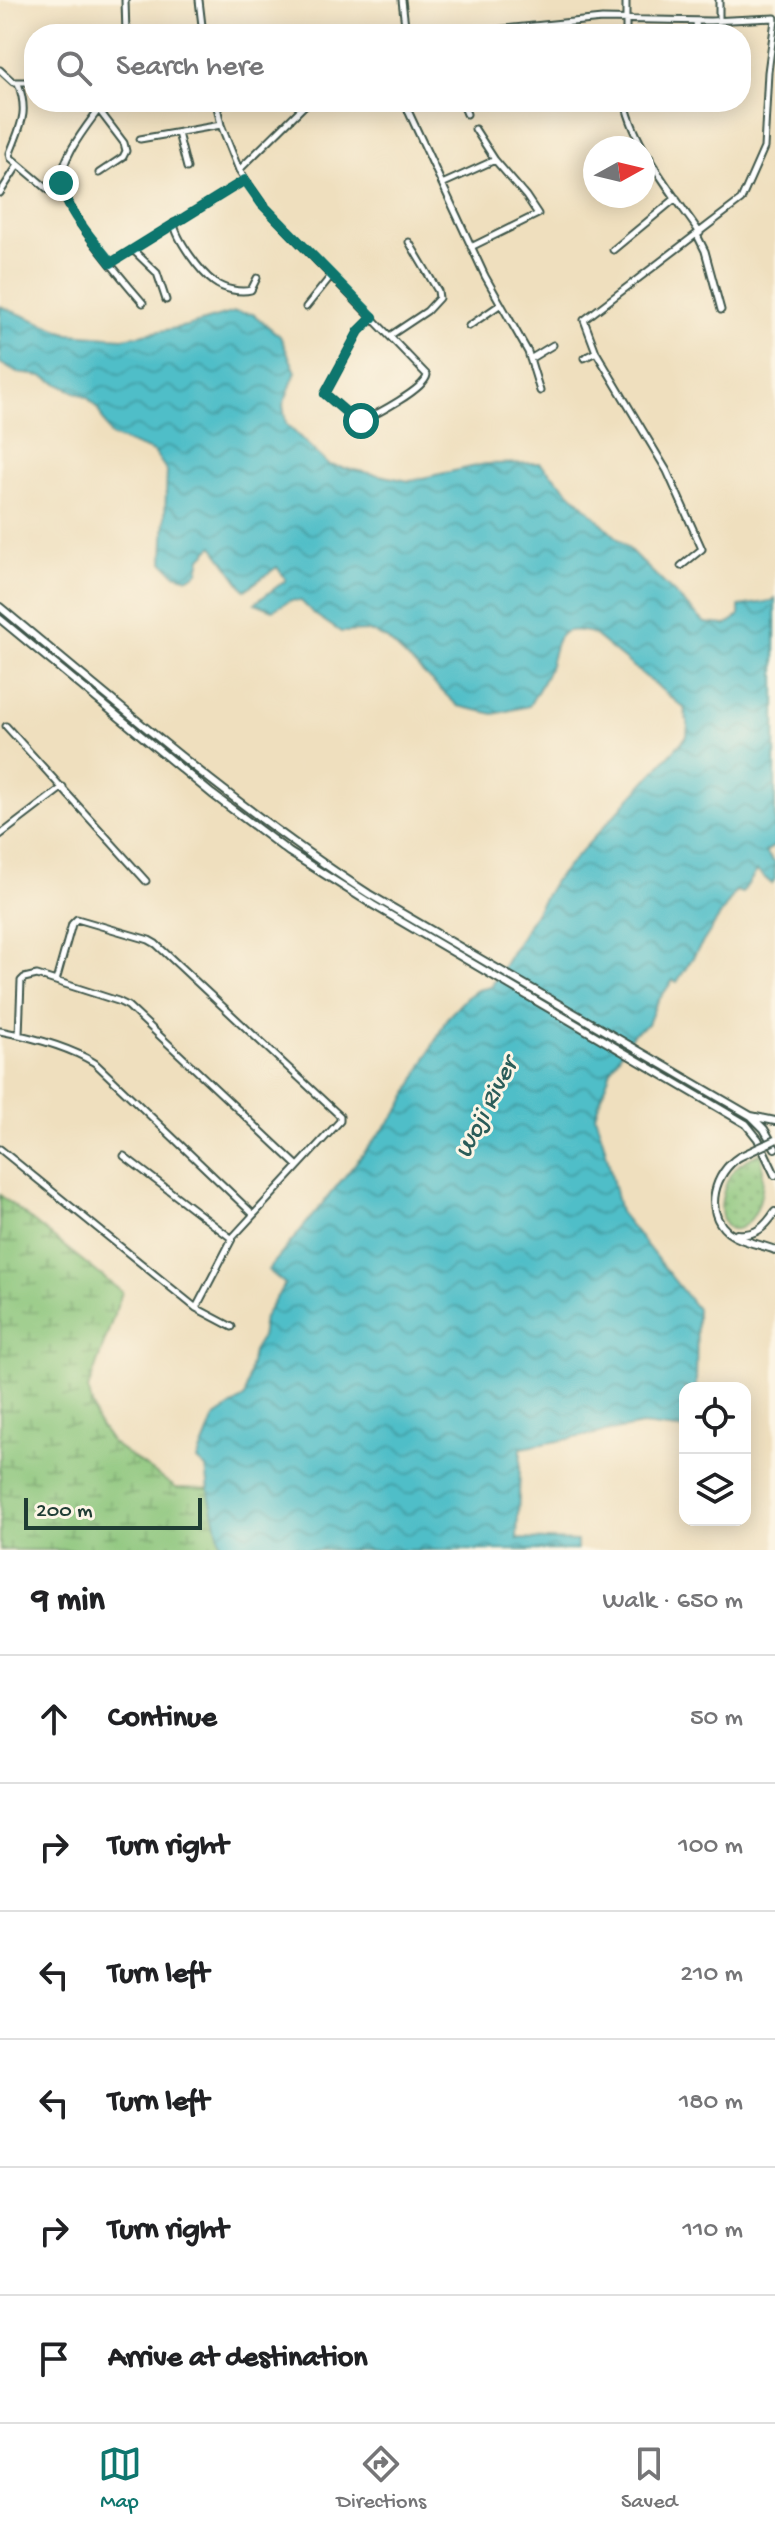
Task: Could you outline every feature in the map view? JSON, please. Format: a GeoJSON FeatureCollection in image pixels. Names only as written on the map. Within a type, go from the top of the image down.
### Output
{"type":"FeatureCollection","features":[{"type":"Feature","properties":{"kind":"main road"},"geometry":{"type":"LineString","coordinates":[[0,607],[250,812],[369,894],[484,965]]}},
{"type":"Feature","properties":{"kind":"main road"},"geometry":{"type":"LineString","coordinates":[[0,619],[254,827],[342,886],[668,1072],[751,1116],[775,1121]]}},
{"type":"Feature","properties":{"kind":"main road"},"geometry":{"type":"LineString","coordinates":[[668,1072],[746,1124],[758,1139],[775,1175]]}},
{"type":"Feature","properties":{"kind":"main road"},"geometry":{"type":"LineString","coordinates":[[751,1116],[764,1129],[775,1148]]}},
{"type":"Feature","properties":{"kind":"main road"},"geometry":{"type":"LineString","coordinates":[[775,1140],[739,1157],[723,1170],[716,1192],[715,1212],[729,1232],[775,1250]]}},
{"type":"Feature","properties":{"kind":"main road"},"geometry":{"type":"LineString","coordinates":[[729,1232],[754,1234],[775,1212]]}},
{"type":"Feature","properties":{"kind":"street"},"geometry":{"type":"LineString","coordinates":[[125,0],[126,24]]}},
{"type":"Feature","properties":{"kind":"street"},"geometry":{"type":"LineString","coordinates":[[199,0],[202,24]]}},
{"type":"Feature","properties":{"kind":"street"},"geometry":{"type":"LineString","coordinates":[[402,0],[405,24]]}},
{"type":"Feature","properties":{"kind":"street"},"geometry":{"type":"LineString","coordinates":[[626,0],[627,24]]}},
{"type":"Feature","properties":{"kind":"street"},"geometry":{"type":"LineString","coordinates":[[719,0],[719,21]]}},
{"type":"Feature","properties":{"kind":"street"},"geometry":{"type":"LineString","coordinates":[[540,24],[627,19],[775,19],[764,148],[741,200],[584,320],[596,352],[667,471],[702,549],[681,566]]}},
{"type":"Feature","properties":{"kind":"street"},"geometry":{"type":"LineString","coordinates":[[0,70],[7,78],[24,83]]}},
{"type":"Feature","properties":{"kind":"street"},"geometry":{"type":"LineString","coordinates":[[18,83],[24,107]]}},
{"type":"Feature","properties":{"kind":"street"},"geometry":{"type":"LineString","coordinates":[[25,112],[10,153],[18,165],[50,191],[61,183]]}},
{"type":"Feature","properties":{"kind":"street"},"geometry":{"type":"LineString","coordinates":[[98,112],[73,148],[61,183],[63,194],[80,222],[143,303]]}},
{"type":"Feature","properties":{"kind":"street"},"geometry":{"type":"LineString","coordinates":[[99,173],[123,157],[126,151],[124,143],[101,112]]}},
{"type":"Feature","properties":{"kind":"street"},"geometry":{"type":"LineString","coordinates":[[218,112],[239,170],[262,204],[421,365],[428,378],[414,391],[365,419],[354,419],[325,394],[359,331],[373,317]]}},
{"type":"Feature","properties":{"kind":"street"},"geometry":{"type":"LineString","coordinates":[[239,170],[298,112]]}},
{"type":"Feature","properties":{"kind":"street"},"geometry":{"type":"LineString","coordinates":[[409,112],[471,247],[530,359],[540,391]]}},
{"type":"Feature","properties":{"kind":"street"},"geometry":{"type":"LineString","coordinates":[[628,112],[639,136]]}},
{"type":"Feature","properties":{"kind":"street"},"geometry":{"type":"LineString","coordinates":[[140,139],[221,125]]}},
{"type":"Feature","properties":{"kind":"street"},"geometry":{"type":"LineString","coordinates":[[471,247],[538,214],[475,129]]}},
{"type":"Feature","properties":{"kind":"street"},"geometry":{"type":"LineString","coordinates":[[178,133],[187,168]]}},
{"type":"Feature","properties":{"kind":"street"},"geometry":{"type":"LineString","coordinates":[[442,184],[495,160]]}},
{"type":"Feature","properties":{"kind":"street"},"geometry":{"type":"LineString","coordinates":[[0,193],[18,165]]}},
{"type":"Feature","properties":{"kind":"street"},"geometry":{"type":"LineString","coordinates":[[655,166],[699,234],[721,310]]}},
{"type":"Feature","properties":{"kind":"street"},"geometry":{"type":"LineString","coordinates":[[111,263],[245,180]]}},
{"type":"Feature","properties":{"kind":"street"},"geometry":{"type":"LineString","coordinates":[[613,250],[676,198]]}},
{"type":"Feature","properties":{"kind":"street"},"geometry":{"type":"LineString","coordinates":[[174,223],[181,243],[214,282],[247,292],[257,278]]}},
{"type":"Feature","properties":{"kind":"street"},"geometry":{"type":"LineString","coordinates":[[391,335],[427,311],[439,298],[438,291],[409,242]]}},
{"type":"Feature","properties":{"kind":"street"},"geometry":{"type":"LineString","coordinates":[[133,250],[157,273],[166,300]]}},
{"type":"Feature","properties":{"kind":"street"},"geometry":{"type":"LineString","coordinates":[[306,307],[331,276]]}},
{"type":"Feature","properties":{"kind":"street"},"geometry":{"type":"LineString","coordinates":[[469,326],[501,304]]}},
{"type":"Feature","properties":{"kind":"street"},"geometry":{"type":"LineString","coordinates":[[530,359],[553,345]]}},
{"type":"Feature","properties":{"kind":"street"},"geometry":{"type":"LineString","coordinates":[[584,358],[596,352]]}},
{"type":"Feature","properties":{"kind":"street"},"geometry":{"type":"LineString","coordinates":[[6,726],[146,881]]}},
{"type":"Feature","properties":{"kind":"street"},"geometry":{"type":"LineString","coordinates":[[0,835],[63,787]]}},
{"type":"Feature","properties":{"kind":"street"},"geometry":{"type":"LineString","coordinates":[[56,981],[72,924],[77,919],[156,944],[340,1116],[340,1121],[232,1238],[196,1308]]}},
{"type":"Feature","properties":{"kind":"street"},"geometry":{"type":"LineString","coordinates":[[19,1035],[21,981],[24,978],[37,975],[128,1006],[298,1166]]}},
{"type":"Feature","properties":{"kind":"street"},"geometry":{"type":"LineString","coordinates":[[0,1031],[84,1056],[95,1063],[253,1214]]}},
{"type":"Feature","properties":{"kind":"street"},"geometry":{"type":"LineString","coordinates":[[0,1149],[196,1308],[232,1327]]}},
{"type":"Feature","properties":{"kind":"street"},"geometry":{"type":"LineString","coordinates":[[124,1156],[232,1238]]}},
{"type":"Feature","properties":{"kind":"green space"},"geometry":{"type":"Polygon","coordinates":[[[761,1153],[763,1181],[759,1203],[751,1219],[741,1227],[732,1229],[725,1223],[721,1211],[726,1182],[737,1167],[761,1153]]]}},
{"type":"Feature","properties":{"kind":"green space"},"geometry":{"type":"Polygon","coordinates":[[[0,1195],[122,1292],[88,1389],[96,1420],[112,1443],[176,1488],[209,1489],[222,1550],[0,1550],[0,1195]]]}},
{"type":"Feature","properties":{"kind":"water","name":"Woji River"},"geometry":{"type":"Polygon","coordinates":[[[0,306],[69,334],[123,338],[187,326],[234,312],[253,314],[280,336],[296,372],[283,405],[286,424],[329,465],[409,481],[485,464],[540,463],[705,623],[726,625],[739,616],[739,606],[775,598],[775,846],[765,852],[775,863],[775,879],[772,884],[757,871],[742,893],[736,891],[677,982],[673,980],[656,1004],[648,1024],[633,1034],[612,1067],[595,1115],[620,1212],[697,1309],[696,1382],[679,1382],[679,1429],[642,1425],[521,1448],[517,1539],[577,1541],[577,1550],[222,1550],[206,1468],[197,1460],[214,1418],[245,1397],[253,1351],[261,1338],[264,1317],[285,1284],[268,1270],[400,1109],[447,1018],[477,990],[491,987],[554,881],[687,736],[684,708],[592,633],[579,631],[563,633],[559,637],[548,671],[529,706],[494,714],[458,706],[387,639],[369,631],[341,632],[301,601],[291,600],[273,610],[255,603],[286,580],[277,567],[245,590],[213,546],[201,558],[198,572],[189,578],[175,574],[163,562],[167,471],[154,452],[111,436],[98,409],[88,398],[42,376],[17,373],[0,363],[0,306]]]}},
{"type":"Feature","properties":{"kind":"route"},"geometry":{"type":"LineString","coordinates":[[61,183],[63,194],[80,222],[111,263],[245,180],[262,204],[373,317],[359,331],[325,394],[354,419],[361,421]]}}]}
